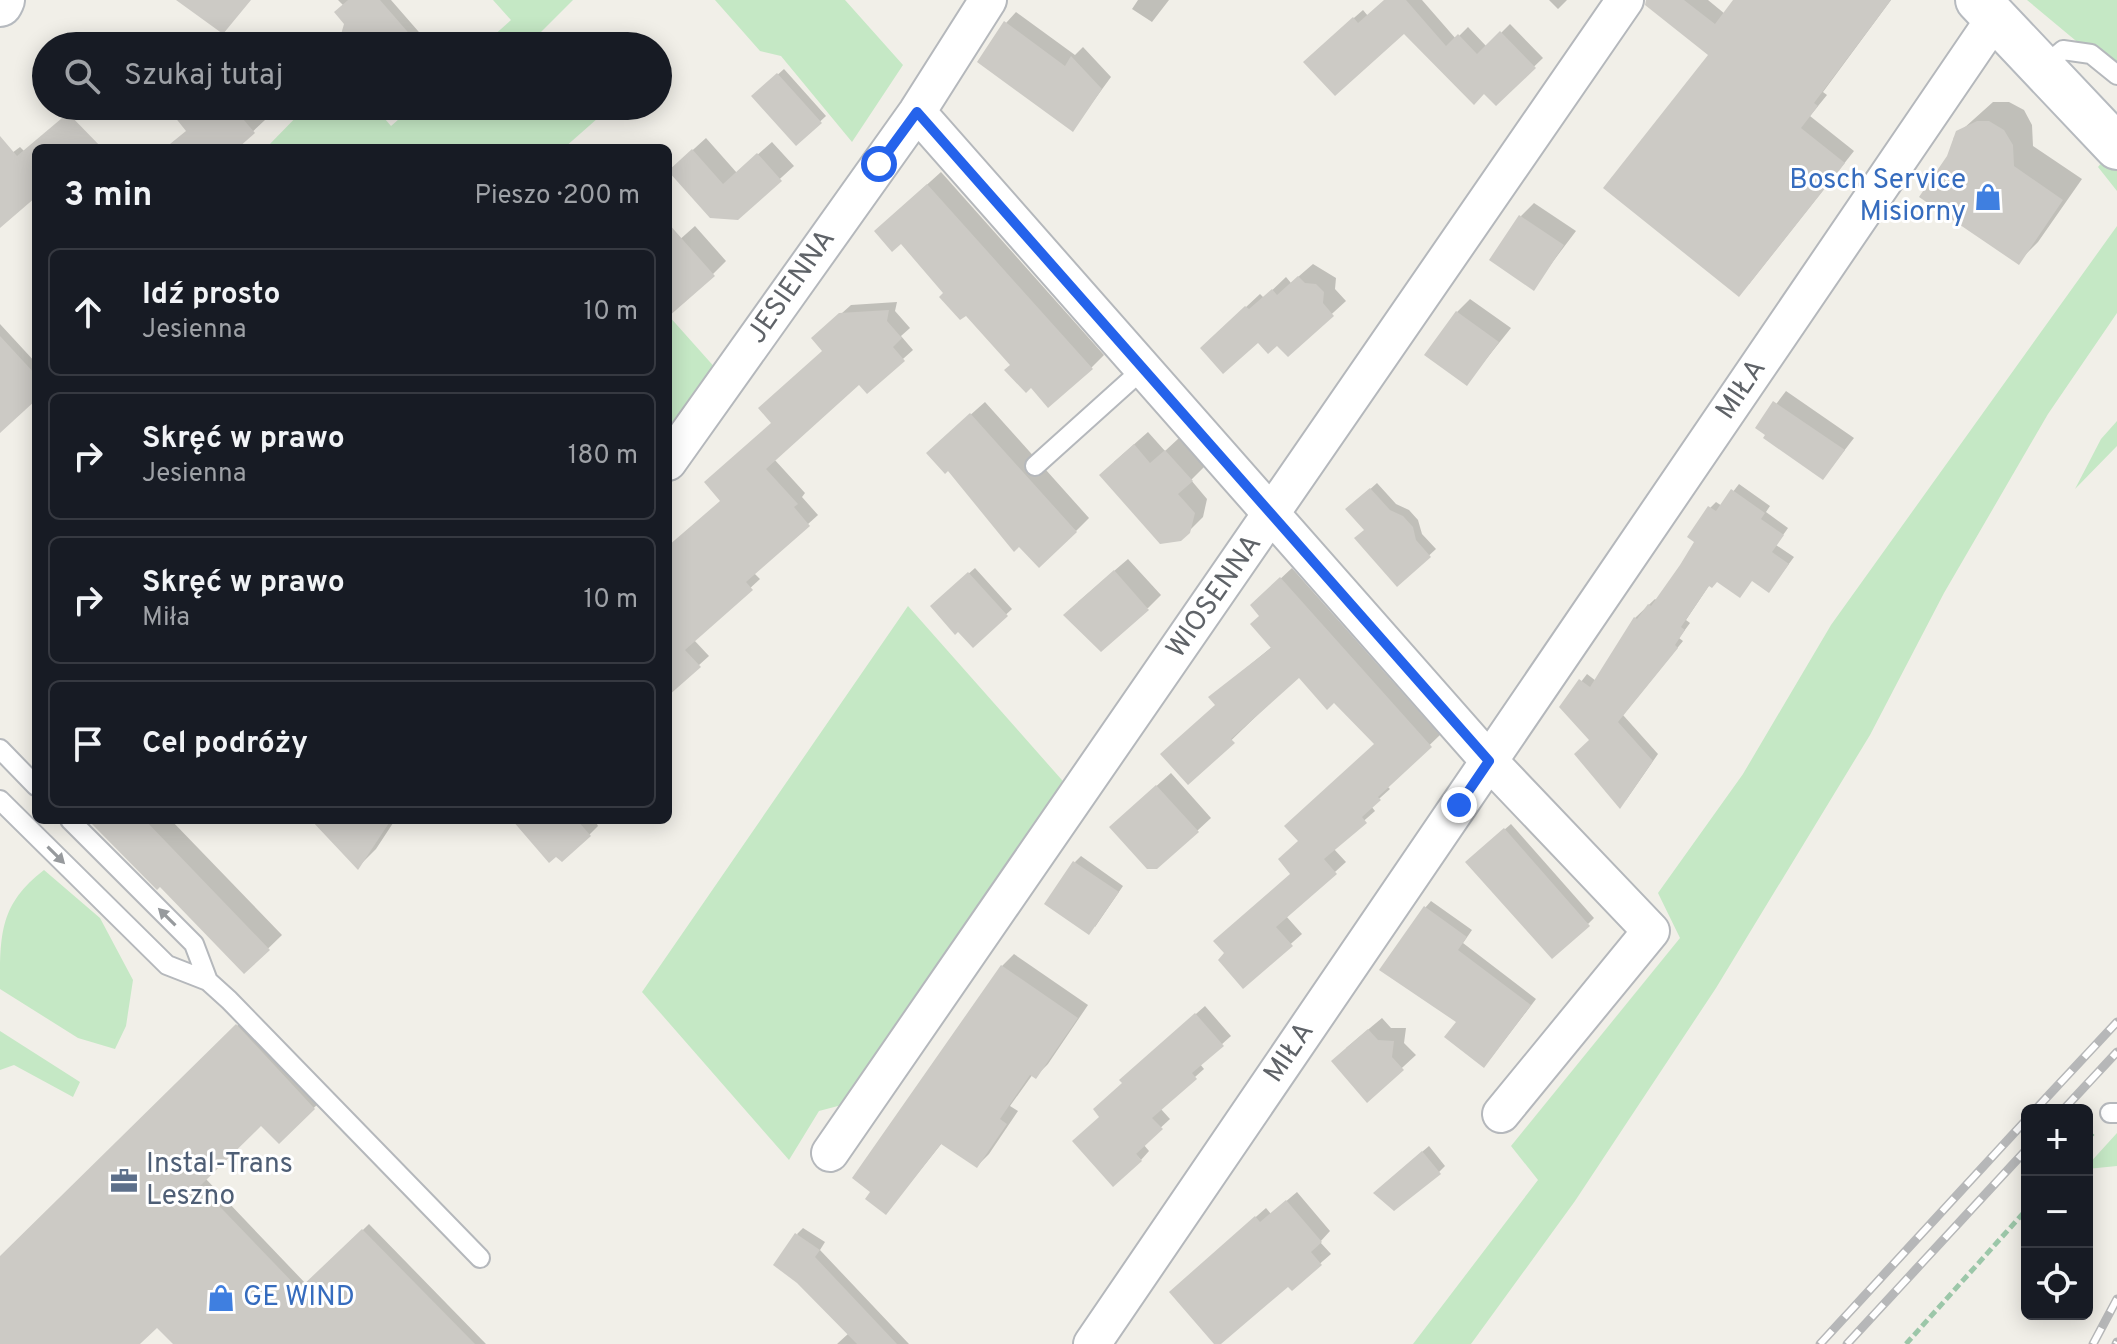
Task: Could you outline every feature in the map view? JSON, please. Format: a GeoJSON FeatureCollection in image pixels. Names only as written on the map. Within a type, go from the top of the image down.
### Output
{"type":"FeatureCollection","features":[{"type":"Feature","properties":{"kind":"main road"},"geometry":{"type":"LineString","coordinates":[[1986,9],[2117,147]]}},
{"type":"Feature","properties":{"kind":"street","name":"JESIENNA"},"geometry":{"type":"LineString","coordinates":[[672,456],[917,112],[988,0]]}},
{"type":"Feature","properties":{"kind":"street","name":"WIOSENNA"},"geometry":{"type":"LineString","coordinates":[[830,1153],[1625,0]]}},
{"type":"Feature","properties":{"kind":"street","name":"MIŁA"},"geometry":{"type":"LineString","coordinates":[[1092,1344],[1489,761],[1986,9]]}},
{"type":"Feature","properties":{"kind":"street"},"geometry":{"type":"LineString","coordinates":[[917,112],[1274,513],[1489,761],[1651,931],[1501,1114]]}},
{"type":"Feature","properties":{"kind":"lane"},"geometry":{"type":"LineString","coordinates":[[2042,68],[2063,50],[2091,54],[2117,75]]}},
{"type":"Feature","properties":{"kind":"lane"},"geometry":{"type":"LineString","coordinates":[[1035,466],[1144,368]]}},
{"type":"Feature","properties":{"kind":"lane"},"geometry":{"type":"LineString","coordinates":[[0,749],[32,782]]}},
{"type":"Feature","properties":{"kind":"lane"},"geometry":{"type":"LineString","coordinates":[[0,800],[167,965],[208,981]]}},
{"type":"Feature","properties":{"kind":"lane"},"geometry":{"type":"LineString","coordinates":[[74,824],[194,944],[208,981],[480,1258]]}},
{"type":"Feature","properties":{"kind":"path"},"geometry":{"type":"LineString","coordinates":[[1906,1344],[2021,1216]]}},
{"type":"Feature","properties":{"kind":"green space"},"geometry":{"type":"Polygon","coordinates":[[[493,0],[573,0],[541,32],[498,32],[511,20],[493,0]]]}},
{"type":"Feature","properties":{"kind":"green space"},"geometry":{"type":"Polygon","coordinates":[[[715,0],[845,0],[903,65],[852,142],[781,56],[760,51],[715,0]]]}},
{"type":"Feature","properties":{"kind":"green space"},"geometry":{"type":"Polygon","coordinates":[[[2027,0],[2117,0],[2117,75],[2027,0]]]}},
{"type":"Feature","properties":{"kind":"green space"},"geometry":{"type":"Polygon","coordinates":[[[293,120],[386,120],[391,126],[398,120],[596,120],[569,144],[270,144],[293,120]]]}},
{"type":"Feature","properties":{"kind":"green space"},"geometry":{"type":"Polygon","coordinates":[[[2117,144],[2117,191],[2098,167],[2117,144]]]}},
{"type":"Feature","properties":{"kind":"green space"},"geometry":{"type":"Polygon","coordinates":[[[2117,226],[2117,313],[2048,414],[1944,593],[1870,735],[1716,988],[1575,1201],[1471,1344],[1413,1344],[1538,1180],[1511,1146],[1680,938],[1658,893],[1743,774],[1831,625],[2117,226]]]}},
{"type":"Feature","properties":{"kind":"green space"},"geometry":{"type":"Polygon","coordinates":[[[672,319],[726,380],[672,427],[672,319]]]}},
{"type":"Feature","properties":{"kind":"green space"},"geometry":{"type":"Polygon","coordinates":[[[2117,421],[2117,446],[2075,489],[2101,439],[2117,421]]]}},
{"type":"Feature","properties":{"kind":"green space"},"geometry":{"type":"Polygon","coordinates":[[[908,606],[1069,788],[853,1102],[819,1111],[789,1160],[642,992],[908,606]]]}},
{"type":"Feature","properties":{"kind":"green space"},"geometry":{"type":"Polygon","coordinates":[[[44,870],[100,918],[133,980],[126,1026],[115,1049],[78,1038],[0,989],[2,936],[6,921],[19,895],[44,870]]]}},
{"type":"Feature","properties":{"kind":"green space"},"geometry":{"type":"Polygon","coordinates":[[[0,1031],[80,1082],[73,1097],[14,1065],[0,1070],[0,1031]]]}},
{"type":"Feature","properties":{"kind":"green space"},"geometry":{"type":"Polygon","coordinates":[[[2117,1133],[2117,1166],[2093,1168],[2093,1159],[2117,1133]]]}},
{"type":"Feature","properties":{"kind":"building"},"geometry":{"type":"Polygon","coordinates":[[[176,0],[251,0],[225,32],[220,32],[176,0]]]}},
{"type":"Feature","properties":{"kind":"building"},"geometry":{"type":"Polygon","coordinates":[[[348,0],[380,0],[408,32],[342,32],[344,24],[334,12],[348,0]]]}},
{"type":"Feature","properties":{"kind":"building"},"geometry":{"type":"Polygon","coordinates":[[[1384,0],[1406,0],[1446,46],[1458,34],[1477,54],[1500,31],[1536,68],[1496,106],[1484,94],[1474,105],[1404,34],[1335,96],[1303,62],[1353,17],[1358,23],[1384,0]]]}},
{"type":"Feature","properties":{"kind":"building"},"geometry":{"type":"Polygon","coordinates":[[[1646,0],[1684,0],[1715,24],[1733,0],[1891,0],[1814,103],[1818,106],[1801,128],[1845,163],[1739,297],[1603,188],[1708,55],[1645,5],[1646,0]]]}},
{"type":"Feature","properties":{"kind":"building"},"geometry":{"type":"Polygon","coordinates":[[[1004,21],[1065,66],[1071,56],[1102,89],[1073,132],[977,62],[1004,21]]]}},
{"type":"Feature","properties":{"kind":"building"},"geometry":{"type":"Polygon","coordinates":[[[777,73],[822,123],[796,146],[751,96],[777,73]]]}},
{"type":"Feature","properties":{"kind":"building"},"geometry":{"type":"Polygon","coordinates":[[[60,120],[75,120],[98,144],[32,144],[32,200],[0,228],[0,136],[17,156],[60,120]]]}},
{"type":"Feature","properties":{"kind":"building"},"geometry":{"type":"Polygon","coordinates":[[[177,120],[244,120],[255,133],[243,144],[170,144],[186,131],[177,120]]]}},
{"type":"Feature","properties":{"kind":"building"},"geometry":{"type":"Polygon","coordinates":[[[1977,121],[1989,121],[2004,130],[2013,145],[2014,166],[2063,200],[2019,265],[1919,197],[1947,156],[1956,131],[1977,121]]]}},
{"type":"Feature","properties":{"kind":"building"},"geometry":{"type":"Polygon","coordinates":[[[692,149],[723,184],[757,153],[782,181],[738,220],[710,218],[672,175],[672,167],[692,149]]]}},
{"type":"Feature","properties":{"kind":"building"},"geometry":{"type":"Polygon","coordinates":[[[927,184],[1093,369],[1048,408],[1031,388],[1026,393],[1004,370],[1010,365],[966,316],[960,320],[939,297],[943,293],[901,244],[892,252],[874,231],[927,184]]]}},
{"type":"Feature","properties":{"kind":"building"},"geometry":{"type":"Polygon","coordinates":[[[1519,215],[1564,245],[1534,291],[1489,260],[1519,215]]]}},
{"type":"Feature","properties":{"kind":"building"},"geometry":{"type":"Polygon","coordinates":[[[672,228],[715,276],[672,314],[672,228]]]}},
{"type":"Feature","properties":{"kind":"building"},"geometry":{"type":"Polygon","coordinates":[[[1298,276],[1305,283],[1316,284],[1324,292],[1323,303],[1334,316],[1288,357],[1277,346],[1268,354],[1258,343],[1223,374],[1200,348],[1245,306],[1249,309],[1272,289],[1277,295],[1298,276]]]}},
{"type":"Feature","properties":{"kind":"building"},"geometry":{"type":"Polygon","coordinates":[[[889,310],[887,321],[902,338],[893,347],[905,361],[867,394],[859,385],[766,469],[798,504],[794,507],[810,526],[746,582],[753,590],[685,650],[701,667],[672,692],[672,543],[720,501],[704,482],[771,423],[758,408],[822,351],[811,338],[839,313],[889,310]]]}},
{"type":"Feature","properties":{"kind":"building"},"geometry":{"type":"Polygon","coordinates":[[[1456,311],[1499,342],[1467,386],[1424,355],[1456,311]]]}},
{"type":"Feature","properties":{"kind":"building"},"geometry":{"type":"Polygon","coordinates":[[[0,336],[32,371],[32,404],[0,433],[0,336]]]}},
{"type":"Feature","properties":{"kind":"building"},"geometry":{"type":"Polygon","coordinates":[[[1773,401],[1845,450],[1823,480],[1763,438],[1765,435],[1755,428],[1773,401]]]}},
{"type":"Feature","properties":{"kind":"building"},"geometry":{"type":"Polygon","coordinates":[[[970,413],[1077,532],[1039,568],[1019,547],[1014,552],[948,471],[945,474],[926,453],[970,413]]]}},
{"type":"Feature","properties":{"kind":"building"},"geometry":{"type":"Polygon","coordinates":[[[1134,444],[1150,463],[1165,450],[1193,481],[1178,494],[1195,513],[1190,533],[1181,541],[1160,544],[1099,475],[1134,444]]]}},
{"type":"Feature","properties":{"kind":"building"},"geometry":{"type":"Polygon","coordinates":[[[1370,488],[1390,510],[1403,516],[1413,527],[1416,540],[1431,557],[1397,587],[1354,538],[1364,530],[1345,509],[1370,488]]]}},
{"type":"Feature","properties":{"kind":"building"},"geometry":{"type":"Polygon","coordinates":[[[1731,489],[1765,513],[1761,519],[1784,535],[1772,552],[1789,564],[1769,593],[1752,581],[1740,598],[1717,582],[1712,588],[1709,586],[1681,627],[1685,630],[1675,645],[1678,648],[1618,722],[1653,761],[1620,809],[1574,754],[1589,740],[1559,707],[1579,679],[1590,687],[1634,617],[1637,619],[1648,604],[1651,606],[1680,565],[1694,542],[1687,537],[1708,506],[1716,511],[1731,489]]]}},
{"type":"Feature","properties":{"kind":"building"},"geometry":{"type":"Polygon","coordinates":[[[1114,570],[1149,610],[1101,652],[1063,615],[1114,570]]]}},
{"type":"Feature","properties":{"kind":"building"},"geometry":{"type":"Polygon","coordinates":[[[968,572],[1008,616],[973,648],[958,632],[955,635],[930,606],[968,572]]]}},
{"type":"Feature","properties":{"kind":"building"},"geometry":{"type":"Polygon","coordinates":[[[1280,577],[1432,747],[1378,797],[1381,800],[1362,817],[1367,823],[1324,859],[1337,874],[1276,927],[1293,946],[1243,989],[1218,960],[1224,953],[1213,941],[1290,874],[1278,859],[1298,841],[1284,826],[1374,744],[1334,703],[1327,710],[1299,678],[1231,739],[1235,743],[1188,785],[1160,754],[1215,705],[1208,697],[1271,648],[1250,624],[1259,616],[1250,605],[1280,577]]]}},
{"type":"Feature","properties":{"kind":"building"},"geometry":{"type":"Polygon","coordinates":[[[1156,785],[1199,832],[1157,869],[1147,869],[1109,827],[1156,785]]]}},
{"type":"Feature","properties":{"kind":"building"},"geometry":{"type":"Polygon","coordinates":[[[92,824],[149,824],[270,950],[244,974],[160,887],[157,890],[92,824]]]}},
{"type":"Feature","properties":{"kind":"building"},"geometry":{"type":"Polygon","coordinates":[[[315,824],[388,824],[358,870],[315,824]]]}},
{"type":"Feature","properties":{"kind":"building"},"geometry":{"type":"Polygon","coordinates":[[[515,824],[580,824],[591,836],[562,862],[556,857],[549,863],[515,824]]]}},
{"type":"Feature","properties":{"kind":"building"},"geometry":{"type":"Polygon","coordinates":[[[1504,828],[1590,926],[1552,959],[1465,862],[1504,828]]]}},
{"type":"Feature","properties":{"kind":"building"},"geometry":{"type":"Polygon","coordinates":[[[1073,861],[1119,892],[1089,935],[1044,904],[1073,861]]]}},
{"type":"Feature","properties":{"kind":"building"},"geometry":{"type":"Polygon","coordinates":[[[1424,906],[1467,937],[1458,950],[1531,1005],[1484,1068],[1444,1037],[1456,1022],[1379,970],[1424,906]]]}},
{"type":"Feature","properties":{"kind":"building"},"geometry":{"type":"Polygon","coordinates":[[[1001,965],[1078,1018],[1036,1079],[1030,1075],[1000,1119],[1007,1124],[977,1168],[941,1144],[886,1215],[865,1199],[870,1192],[852,1178],[1001,965]]]}},
{"type":"Feature","properties":{"kind":"building"},"geometry":{"type":"Polygon","coordinates":[[[1195,1013],[1224,1046],[1192,1073],[1197,1079],[1152,1118],[1163,1129],[1136,1154],[1142,1161],[1113,1187],[1072,1141],[1099,1117],[1093,1109],[1122,1083],[1119,1080],[1195,1013]]]}},
{"type":"Feature","properties":{"kind":"building"},"geometry":{"type":"Polygon","coordinates":[[[236,1024],[315,1109],[279,1144],[261,1126],[200,1186],[299,1289],[362,1229],[475,1344],[173,1344],[157,1328],[140,1344],[0,1344],[0,1256],[236,1024]]]}},
{"type":"Feature","properties":{"kind":"building"},"geometry":{"type":"Polygon","coordinates":[[[1368,1029],[1378,1040],[1394,1041],[1392,1057],[1404,1070],[1367,1103],[1331,1061],[1368,1029]]]}},
{"type":"Feature","properties":{"kind":"building"},"geometry":{"type":"Polygon","coordinates":[[[1422,1151],[1441,1174],[1394,1211],[1373,1193],[1422,1151]]]}},
{"type":"Feature","properties":{"kind":"building"},"geometry":{"type":"Polygon","coordinates":[[[1286,1200],[1322,1242],[1311,1252],[1322,1265],[1292,1291],[1288,1287],[1221,1344],[1214,1344],[1169,1292],[1255,1216],[1260,1222],[1286,1200]]]}},
{"type":"Feature","properties":{"kind":"building"},"geometry":{"type":"Polygon","coordinates":[[[795,1233],[820,1250],[815,1257],[897,1344],[857,1344],[797,1283],[773,1265],[795,1233]]]}},
{"type":"Feature","properties":{"kind":"railway"},"geometry":{"type":"LineString","coordinates":[[2041,1104],[2117,1022]]}},
{"type":"Feature","properties":{"kind":"railway"},"geometry":{"type":"LineString","coordinates":[[2069,1104],[2117,1052]]}},
{"type":"Feature","properties":{"kind":"railway"},"geometry":{"type":"LineString","coordinates":[[1820,1344],[2021,1126]]}},
{"type":"Feature","properties":{"kind":"railway"},"geometry":{"type":"LineString","coordinates":[[1847,1344],[2021,1156]]}},
{"type":"Feature","properties":{"kind":"railway"},"geometry":{"type":"LineString","coordinates":[[2093,1344],[2117,1299]]}},
{"type":"Feature","properties":{"kind":"place","name":"Bosch Service Misiorny"},"geometry":{"type":"Point","coordinates":[1988,197]}},
{"type":"Feature","properties":{"kind":"place","name":"Instal-Trans Leszno"},"geometry":{"type":"Point","coordinates":[124,1181]}},
{"type":"Feature","properties":{"kind":"place","name":"GE WIND"},"geometry":{"type":"Point","coordinates":[221,1298]}},
{"type":"Feature","properties":{"kind":"route"},"geometry":{"type":"LineString","coordinates":[[879,164],[917,112],[1274,513],[1489,761],[1459,805]]}}]}
